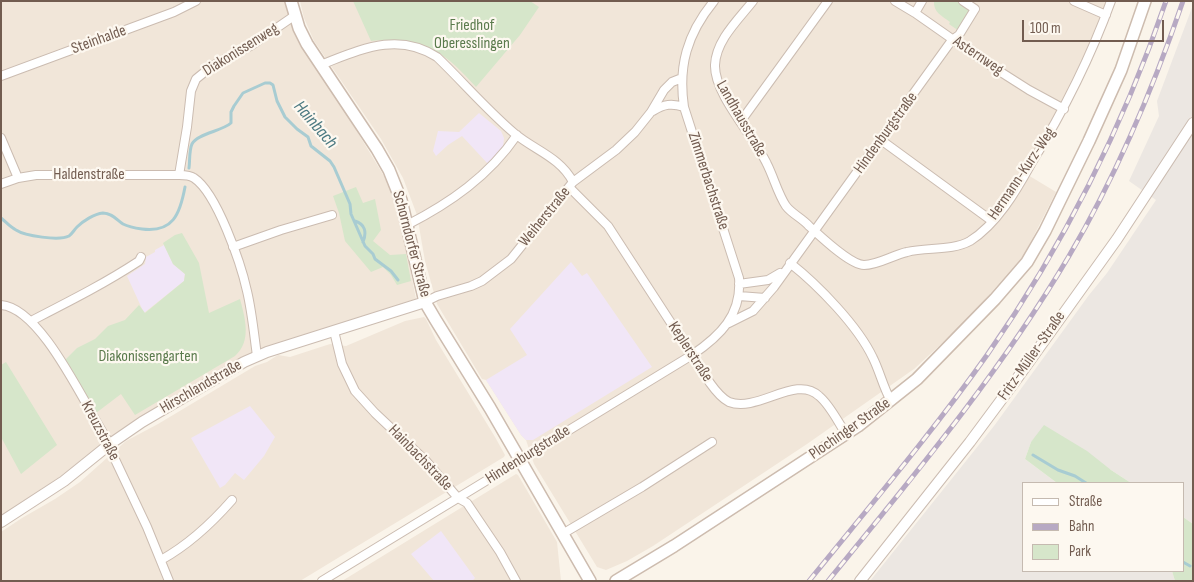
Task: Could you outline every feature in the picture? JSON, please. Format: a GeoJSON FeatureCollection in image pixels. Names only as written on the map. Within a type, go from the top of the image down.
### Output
{"type":"FeatureCollection","features":[{"type":"Feature","properties":{"kind":"main road","name":"Schorndorfer Straße"},"geometry":{"type":"LineString","coordinates":[[291,1],[294,16],[307,44],[389,170],[401,200],[425,302],[564,533],[590,581]]}},
{"type":"Feature","properties":{"kind":"main road","name":"Plochinger Straße"},"geometry":{"type":"LineString","coordinates":[[616,581],[674,546],[846,434],[891,401],[941,356],[995,299],[1027,262],[1045,231],[1117,78],[1146,1]]}},
{"type":"Feature","properties":{"kind":"main road","name":"Schorndorfer Straße"},"geometry":{"type":"LineString","coordinates":[[580,562],[582,581]]}},
{"type":"Feature","properties":{"kind":"street","name":"Steinhalde"},"geometry":{"type":"LineString","coordinates":[[1,76],[174,12],[196,1]]}},
{"type":"Feature","properties":{"kind":"street"},"geometry":{"type":"LineString","coordinates":[[682,78],[685,56],[690,40],[701,18],[714,1]]}},
{"type":"Feature","properties":{"kind":"street","name":"Landhausstraße"},"geometry":{"type":"LineString","coordinates":[[753,1],[719,49],[715,65],[716,74],[722,92],[763,156],[785,203],[814,232]]}},
{"type":"Feature","properties":{"kind":"street"},"geometry":{"type":"LineString","coordinates":[[740,121],[828,1]]}},
{"type":"Feature","properties":{"kind":"street","name":"Asternweg"},"geometry":{"type":"LineString","coordinates":[[895,1],[1029,90],[1064,109]]}},
{"type":"Feature","properties":{"kind":"street"},"geometry":{"type":"LineString","coordinates":[[915,13],[922,1]]}},
{"type":"Feature","properties":{"kind":"street","name":"Hindenburgstraße"},"geometry":{"type":"LineString","coordinates":[[728,323],[748,315],[765,298],[952,40],[959,35],[975,9],[962,1]]}},
{"type":"Feature","properties":{"kind":"street"},"geometry":{"type":"LineString","coordinates":[[1074,1],[1106,15]]}},
{"type":"Feature","properties":{"kind":"street","name":"Hermann-Kurz-Weg"},"geometry":{"type":"LineString","coordinates":[[814,232],[854,262],[864,265],[908,251],[965,243],[975,237],[992,221],[1022,180],[1064,109],[1106,15],[1110,1]]}},
{"type":"Feature","properties":{"kind":"street","name":"Diakonissenweg"},"geometry":{"type":"LineString","coordinates":[[179,174],[191,91],[196,79],[212,66],[252,45],[294,16]]}},
{"type":"Feature","properties":{"kind":"street","name":"Keplerstraße"},"geometry":{"type":"LineString","coordinates":[[320,65],[380,44],[404,44],[422,49],[437,57],[479,101],[516,135],[556,160],[571,184],[608,226],[716,391],[730,402],[748,404],[793,390],[807,390],[819,395],[846,434]]}},
{"type":"Feature","properties":{"kind":"street","name":"Zimmerbachstraße"},"geometry":{"type":"LineString","coordinates":[[682,78],[684,107],[738,272],[740,284]]}},
{"type":"Feature","properties":{"kind":"street","name":"Weiherstraße"},"geometry":{"type":"LineString","coordinates":[[425,302],[482,281],[511,259],[571,184],[616,150],[635,132],[651,112],[664,90],[672,82],[682,78]]}},
{"type":"Feature","properties":{"kind":"street"},"geometry":{"type":"LineString","coordinates":[[651,112],[667,104],[684,107]]}},
{"type":"Feature","properties":{"kind":"street","name":"Fritz-Müller-Straße"},"geometry":{"type":"LineString","coordinates":[[860,581],[1016,380],[1118,239],[1193,123]]}},
{"type":"Feature","properties":{"kind":"street"},"geometry":{"type":"LineString","coordinates":[[407,226],[468,188],[508,148],[516,135]]}},
{"type":"Feature","properties":{"kind":"street"},"geometry":{"type":"LineString","coordinates":[[1,138],[18,178]]}},
{"type":"Feature","properties":{"kind":"street"},"geometry":{"type":"LineString","coordinates":[[881,140],[992,221]]}},
{"type":"Feature","properties":{"kind":"street"},"geometry":{"type":"LineString","coordinates":[[179,174],[190,176],[202,185],[220,216],[233,247],[248,294],[257,356]]}},
{"type":"Feature","properties":{"kind":"street","name":"Haldenstraße"},"geometry":{"type":"LineString","coordinates":[[1,184],[18,178],[36,175],[179,174]]}},
{"type":"Feature","properties":{"kind":"street"},"geometry":{"type":"LineString","coordinates":[[233,247],[332,215]]}},
{"type":"Feature","properties":{"kind":"street"},"geometry":{"type":"LineString","coordinates":[[31,321],[92,290],[139,261],[141,257]]}},
{"type":"Feature","properties":{"kind":"street"},"geometry":{"type":"LineString","coordinates":[[788,266],[820,290],[858,335],[873,359],[891,401]]}},
{"type":"Feature","properties":{"kind":"street","name":"Hindenburgstraße"},"geometry":{"type":"LineString","coordinates":[[322,581],[692,355],[715,338],[728,323],[737,305],[740,284],[768,280],[788,266]]}},
{"type":"Feature","properties":{"kind":"street"},"geometry":{"type":"LineString","coordinates":[[739,296],[765,298]]}},
{"type":"Feature","properties":{"kind":"street","name":"Hirschlandstraße"},"geometry":{"type":"LineString","coordinates":[[1,522],[64,481],[110,444],[178,400],[257,356],[335,336],[425,302]]}},
{"type":"Feature","properties":{"kind":"street","name":"Kreuzstraße"},"geometry":{"type":"LineString","coordinates":[[1,305],[12,308],[31,321],[54,350],[110,444],[111,451],[147,527],[169,581]]}},
{"type":"Feature","properties":{"kind":"street","name":"Hainbachstraße"},"geometry":{"type":"LineString","coordinates":[[335,336],[342,364],[355,391],[375,413],[427,462],[458,498],[467,503],[516,581]]}},
{"type":"Feature","properties":{"kind":"street"},"geometry":{"type":"LineString","coordinates":[[564,533],[642,487],[712,442]]}},
{"type":"Feature","properties":{"kind":"street"},"geometry":{"type":"LineString","coordinates":[[161,560],[178,550],[210,524],[232,500]]}},
{"type":"Feature","properties":{"kind":"shaded area"},"geometry":{"type":"Polygon","coordinates":[[[1,1],[284,1],[293,26],[387,181],[395,199],[416,299],[249,354],[111,437],[46,333],[28,314],[1,301],[1,1]]]}},
{"type":"Feature","properties":{"kind":"shaded area"},"geometry":{"type":"Polygon","coordinates":[[[300,1],[1107,1],[1077,77],[1023,172],[1056,192],[1024,255],[967,320],[914,369],[807,444],[653,546],[627,561],[606,570],[597,567],[534,464],[526,440],[486,380],[482,379],[437,304],[425,261],[417,215],[403,178],[381,139],[314,41],[304,18],[300,1]]]}},
{"type":"Feature","properties":{"kind":"shaded area"},"geometry":{"type":"Polygon","coordinates":[[[1193,5],[1193,524],[1184,518],[1184,482],[1129,482],[1111,470],[1036,437],[1031,442],[1025,459],[1056,482],[1022,482],[1022,572],[1172,572],[1175,581],[870,581],[994,426],[1107,273],[1156,200],[1129,181],[1159,116],[1157,101],[1193,5]]]}},
{"type":"Feature","properties":{"kind":"shaded area"},"geometry":{"type":"Polygon","coordinates":[[[479,113],[501,131],[504,138],[503,148],[488,164],[462,136],[436,156],[433,151],[438,131],[459,132],[479,113]]]}},
{"type":"Feature","properties":{"kind":"shaded area"},"geometry":{"type":"Polygon","coordinates":[[[164,245],[173,264],[185,274],[184,281],[144,313],[127,276],[145,264],[146,257],[164,245]]]}},
{"type":"Feature","properties":{"kind":"shaded area"},"geometry":{"type":"Polygon","coordinates":[[[571,262],[582,276],[587,273],[652,367],[533,440],[526,440],[486,380],[527,355],[510,329],[571,262]]]}},
{"type":"Feature","properties":{"kind":"shaded area"},"geometry":{"type":"Polygon","coordinates":[[[1,308],[14,311],[35,330],[64,371],[104,442],[58,478],[1,516],[1,308]]]}},
{"type":"Feature","properties":{"kind":"shaded area"},"geometry":{"type":"Polygon","coordinates":[[[424,317],[495,437],[505,455],[504,457],[300,581],[1,581],[1,532],[80,482],[126,441],[255,366],[267,362],[278,355],[290,357],[330,344],[346,346],[405,321],[424,317]]]}},
{"type":"Feature","properties":{"kind":"shaded area"},"geometry":{"type":"Polygon","coordinates":[[[250,406],[275,437],[264,456],[244,480],[235,473],[220,488],[191,438],[250,406]]]}},
{"type":"Feature","properties":{"kind":"shaded area"},"geometry":{"type":"Polygon","coordinates":[[[516,474],[557,542],[561,581],[342,581],[516,474]]]}},
{"type":"Feature","properties":{"kind":"shaded area"},"geometry":{"type":"Polygon","coordinates":[[[441,531],[475,578],[472,581],[434,581],[411,554],[441,531]]]}},
{"type":"Feature","properties":{"kind":"green space","name":"Friedhof Oberesslingen"},"geometry":{"type":"Polygon","coordinates":[[[353,1],[530,1],[539,7],[520,35],[476,87],[453,64],[430,48],[404,41],[371,41],[353,1]]]}},
{"type":"Feature","properties":{"kind":"green space"},"geometry":{"type":"Polygon","coordinates":[[[934,1],[957,1],[969,9],[970,11],[959,31],[941,16],[935,8],[934,1]]]}},
{"type":"Feature","properties":{"kind":"green space"},"geometry":{"type":"Polygon","coordinates":[[[356,187],[363,203],[375,199],[381,230],[373,241],[390,255],[406,254],[411,281],[397,285],[383,267],[371,272],[345,241],[333,196],[356,187]]]}},
{"type":"Feature","properties":{"kind":"green space","name":"Diakonissengarten"},"geometry":{"type":"Polygon","coordinates":[[[182,233],[199,263],[209,313],[240,299],[246,329],[244,343],[235,356],[135,415],[121,394],[96,413],[64,361],[77,348],[95,339],[108,326],[125,320],[139,305],[145,313],[184,281],[185,274],[173,264],[163,243],[182,233]]]}},
{"type":"Feature","properties":{"kind":"green space"},"geometry":{"type":"Polygon","coordinates":[[[6,362],[57,445],[21,474],[1,437],[1,365],[6,362]]]}},
{"type":"Feature","properties":{"kind":"green space"},"geometry":{"type":"Polygon","coordinates":[[[1044,425],[1087,451],[1129,482],[1056,482],[1025,459],[1031,442],[1044,425]]]}},
{"type":"Feature","properties":{"kind":"green space"},"geometry":{"type":"Polygon","coordinates":[[[1184,518],[1193,524],[1193,581],[1175,581],[1172,572],[1184,572],[1184,518]]]}},
{"type":"Feature","properties":{"kind":"waterway","name":"Hainbach"},"geometry":{"type":"LineString","coordinates":[[189,168],[192,144],[204,135],[231,123],[231,112],[243,93],[265,83],[270,83],[273,85],[277,101],[285,117],[308,137],[311,146],[330,161],[334,167],[365,246],[375,259],[391,271],[398,280]]}},
{"type":"Feature","properties":{"kind":"waterway","name":"Hainbach"},"geometry":{"type":"LineString","coordinates":[[1,218],[20,232],[50,238],[69,236],[85,220],[103,213],[112,215],[128,226],[142,229],[161,228],[173,220],[181,206],[185,187]]}},
{"type":"Feature","properties":{"kind":"waterway","name":"Hainbach"},"geometry":{"type":"LineString","coordinates":[[355,221],[363,226],[365,235],[363,242]]}},
{"type":"Feature","properties":{"kind":"waterway","name":"Hainbach"},"geometry":{"type":"LineString","coordinates":[[1033,455],[1058,470],[1075,476],[1084,482]]}},
{"type":"Feature","properties":{"kind":"waterway","name":"Hainbach"},"geometry":{"type":"LineString","coordinates":[[1184,563],[1190,566]]}},
{"type":"Feature","properties":{"kind":"railway"},"geometry":{"type":"LineString","coordinates":[[809,581],[944,413],[1015,314],[1066,228],[1111,140],[1131,94],[1166,1]]}},
{"type":"Feature","properties":{"kind":"railway"},"geometry":{"type":"LineString","coordinates":[[828,581],[985,383],[1014,342],[1069,256],[1102,195],[1132,132],[1159,67],[1183,1]]}}]}
